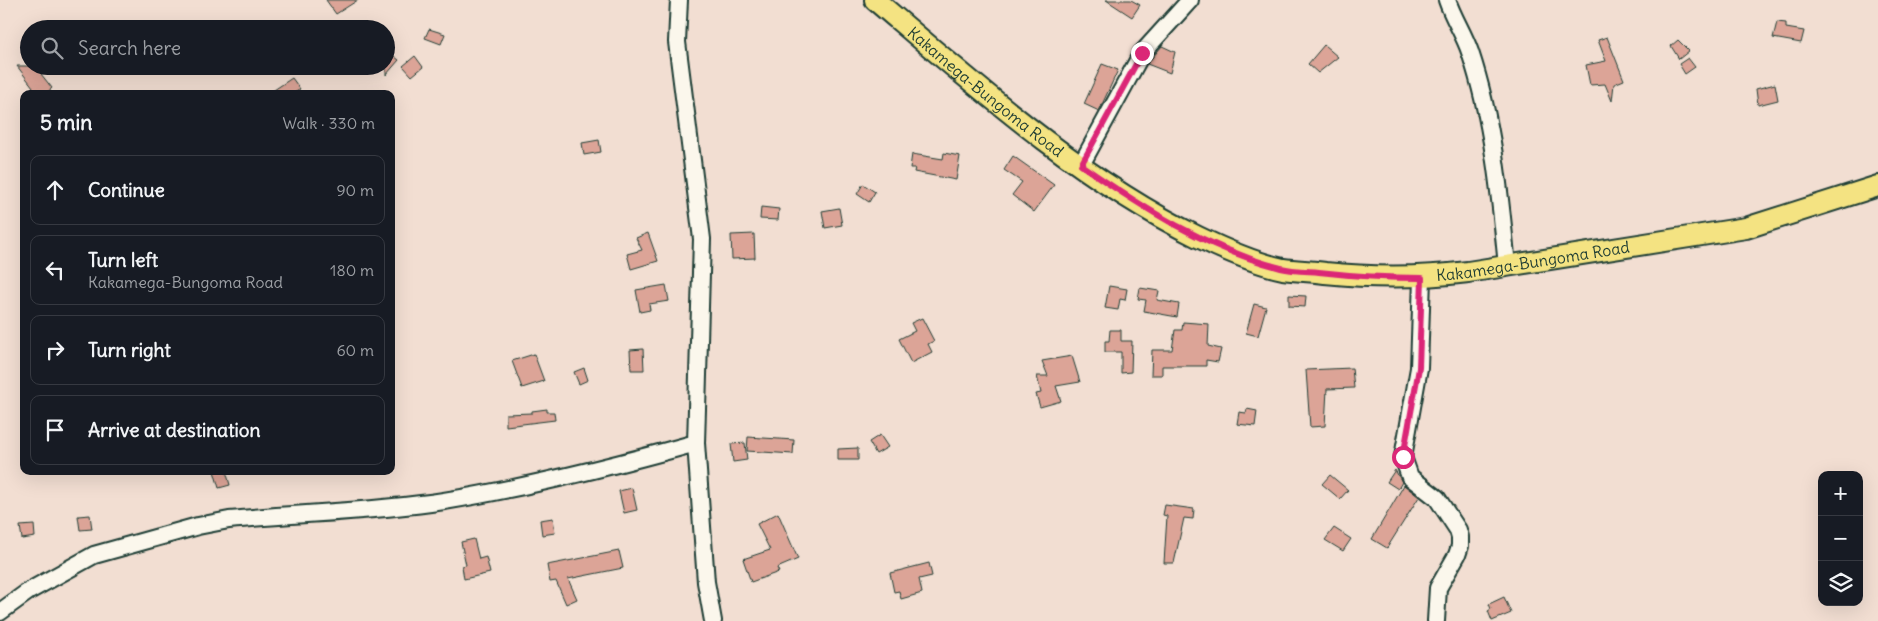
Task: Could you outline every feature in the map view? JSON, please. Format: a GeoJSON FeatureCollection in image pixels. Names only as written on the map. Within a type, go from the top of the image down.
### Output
{"type":"FeatureCollection","features":[{"type":"Feature","properties":{"kind":"main road","name":"Kakamega-Bungoma Road"},"geometry":{"type":"LineString","coordinates":[[875,0],[984,93],[1081,165],[1144,207],[1196,236],[1244,257],[1283,269],[1370,278],[1422,278],[1746,228],[1878,186]]}},
{"type":"Feature","properties":{"kind":"street"},"geometry":{"type":"LineString","coordinates":[[679,0],[677,42],[702,239],[696,443],[706,582],[713,621]]}},
{"type":"Feature","properties":{"kind":"street"},"geometry":{"type":"LineString","coordinates":[[1081,165],[1142,53],[1190,0]]}},
{"type":"Feature","properties":{"kind":"street"},"geometry":{"type":"LineString","coordinates":[[1447,0],[1470,52],[1482,93],[1497,165],[1507,266]]}},
{"type":"Feature","properties":{"kind":"street"},"geometry":{"type":"LineString","coordinates":[[1422,278],[1419,368],[1403,457],[1410,477],[1437,498],[1460,537],[1457,555],[1438,588],[1436,621]]}},
{"type":"Feature","properties":{"kind":"street"},"geometry":{"type":"LineString","coordinates":[[0,612],[29,591],[94,554],[198,526],[228,520],[442,501],[526,487],[696,443]]}},
{"type":"Feature","properties":{"kind":"building"},"geometry":{"type":"Polygon","coordinates":[[[326,0],[358,0],[336,14],[326,0]]]}},
{"type":"Feature","properties":{"kind":"building"},"geometry":{"type":"Polygon","coordinates":[[[1106,0],[1131,0],[1140,5],[1132,17],[1106,0]]]}},
{"type":"Feature","properties":{"kind":"building"},"geometry":{"type":"Polygon","coordinates":[[[1777,22],[1786,23],[1786,28],[1804,31],[1801,43],[1773,38],[1777,22]]]}},
{"type":"Feature","properties":{"kind":"building"},"geometry":{"type":"Polygon","coordinates":[[[429,29],[445,34],[441,44],[425,38],[429,29]]]}},
{"type":"Feature","properties":{"kind":"building"},"geometry":{"type":"Polygon","coordinates":[[[1607,37],[1624,80],[1614,84],[1612,101],[1605,84],[1590,85],[1586,65],[1606,61],[1598,40],[1607,37]]]}},
{"type":"Feature","properties":{"kind":"building"},"geometry":{"type":"Polygon","coordinates":[[[1678,40],[1689,51],[1679,59],[1671,46],[1678,40]]]}},
{"type":"Feature","properties":{"kind":"building"},"geometry":{"type":"Polygon","coordinates":[[[1324,45],[1338,57],[1318,73],[1308,64],[1324,45]]]}},
{"type":"Feature","properties":{"kind":"building"},"geometry":{"type":"Polygon","coordinates":[[[1162,46],[1175,52],[1170,73],[1147,64],[1162,46]]]}},
{"type":"Feature","properties":{"kind":"building"},"geometry":{"type":"Polygon","coordinates":[[[415,56],[423,67],[412,76],[403,66],[415,56]]]}},
{"type":"Feature","properties":{"kind":"building"},"geometry":{"type":"Polygon","coordinates":[[[1688,58],[1695,67],[1685,74],[1679,64],[1688,58]]]}},
{"type":"Feature","properties":{"kind":"building"},"geometry":{"type":"Polygon","coordinates":[[[1102,64],[1118,70],[1099,111],[1084,104],[1102,64]]]}},
{"type":"Feature","properties":{"kind":"building"},"geometry":{"type":"Polygon","coordinates":[[[24,75],[42,75],[52,88],[50,90],[30,90],[33,87],[24,75]]]}},
{"type":"Feature","properties":{"kind":"building"},"geometry":{"type":"Polygon","coordinates":[[[292,78],[300,89],[299,90],[274,90],[292,78]]]}},
{"type":"Feature","properties":{"kind":"building"},"geometry":{"type":"Polygon","coordinates":[[[1775,84],[1778,100],[1758,105],[1756,89],[1775,84]]]}},
{"type":"Feature","properties":{"kind":"building"},"geometry":{"type":"Polygon","coordinates":[[[599,140],[601,152],[584,155],[582,143],[599,140]]]}},
{"type":"Feature","properties":{"kind":"building"},"geometry":{"type":"Polygon","coordinates":[[[944,153],[960,156],[956,180],[914,172],[915,168],[910,168],[912,154],[943,159],[944,153]]]}},
{"type":"Feature","properties":{"kind":"building"},"geometry":{"type":"Polygon","coordinates":[[[1013,156],[1054,185],[1034,212],[1012,195],[1022,182],[1004,170],[1013,156]]]}},
{"type":"Feature","properties":{"kind":"building"},"geometry":{"type":"Polygon","coordinates":[[[863,184],[875,192],[869,202],[857,194],[863,184]]]}},
{"type":"Feature","properties":{"kind":"building"},"geometry":{"type":"Polygon","coordinates":[[[761,207],[779,209],[778,220],[760,219],[761,207]]]}},
{"type":"Feature","properties":{"kind":"building"},"geometry":{"type":"Polygon","coordinates":[[[839,208],[842,225],[825,228],[822,211],[839,208]]]}},
{"type":"Feature","properties":{"kind":"building"},"geometry":{"type":"Polygon","coordinates":[[[648,233],[658,261],[631,269],[627,254],[642,250],[636,238],[648,233]]]}},
{"type":"Feature","properties":{"kind":"building"},"geometry":{"type":"Polygon","coordinates":[[[754,234],[755,258],[732,259],[731,235],[754,234]]]}},
{"type":"Feature","properties":{"kind":"building"},"geometry":{"type":"Polygon","coordinates":[[[666,285],[669,301],[649,304],[650,310],[640,312],[636,290],[666,285]]]}},
{"type":"Feature","properties":{"kind":"building"},"geometry":{"type":"Polygon","coordinates":[[[1109,286],[1127,289],[1125,300],[1120,299],[1118,310],[1105,308],[1109,286]]]}},
{"type":"Feature","properties":{"kind":"building"},"geometry":{"type":"Polygon","coordinates":[[[1140,288],[1159,291],[1157,300],[1179,304],[1177,317],[1144,311],[1146,300],[1138,299],[1140,288]]]}},
{"type":"Feature","properties":{"kind":"building"},"geometry":{"type":"Polygon","coordinates":[[[1289,295],[1306,296],[1305,307],[1289,306],[1289,295]]]}},
{"type":"Feature","properties":{"kind":"building"},"geometry":{"type":"Polygon","coordinates":[[[1254,304],[1266,307],[1258,336],[1246,333],[1254,304]]]}},
{"type":"Feature","properties":{"kind":"building"},"geometry":{"type":"Polygon","coordinates":[[[922,318],[934,341],[928,344],[932,352],[911,363],[899,339],[915,331],[911,323],[922,318]]]}},
{"type":"Feature","properties":{"kind":"building"},"geometry":{"type":"Polygon","coordinates":[[[1183,322],[1209,324],[1208,346],[1221,349],[1218,362],[1206,360],[1206,366],[1162,366],[1162,375],[1151,375],[1152,350],[1172,350],[1175,330],[1182,330],[1183,322]]]}},
{"type":"Feature","properties":{"kind":"building"},"geometry":{"type":"Polygon","coordinates":[[[1110,330],[1121,330],[1121,341],[1132,341],[1131,372],[1121,373],[1121,352],[1105,352],[1105,341],[1109,341],[1110,330]]]}},
{"type":"Feature","properties":{"kind":"building"},"geometry":{"type":"Polygon","coordinates":[[[643,349],[644,370],[631,370],[630,350],[643,349]]]}},
{"type":"Feature","properties":{"kind":"building"},"geometry":{"type":"Polygon","coordinates":[[[534,354],[544,381],[522,388],[512,361],[534,354]]]}},
{"type":"Feature","properties":{"kind":"building"},"geometry":{"type":"Polygon","coordinates":[[[1072,356],[1080,382],[1056,386],[1061,401],[1040,407],[1036,394],[1041,393],[1037,376],[1048,376],[1042,361],[1072,356]]]}},
{"type":"Feature","properties":{"kind":"building"},"geometry":{"type":"Polygon","coordinates":[[[584,368],[588,380],[579,384],[574,372],[584,368]]]}},
{"type":"Feature","properties":{"kind":"building"},"geometry":{"type":"Polygon","coordinates":[[[1352,368],[1354,388],[1327,389],[1325,426],[1310,427],[1306,370],[1352,368]]]}},
{"type":"Feature","properties":{"kind":"building"},"geometry":{"type":"Polygon","coordinates":[[[547,409],[547,412],[554,412],[555,420],[506,426],[506,414],[532,413],[532,411],[547,409]]]}},
{"type":"Feature","properties":{"kind":"building"},"geometry":{"type":"Polygon","coordinates":[[[1247,409],[1257,411],[1255,426],[1237,424],[1239,412],[1246,413],[1247,409]]]}},
{"type":"Feature","properties":{"kind":"building"},"geometry":{"type":"Polygon","coordinates":[[[880,435],[888,447],[876,454],[869,442],[880,435]]]}},
{"type":"Feature","properties":{"kind":"building"},"geometry":{"type":"Polygon","coordinates":[[[748,437],[794,440],[793,454],[747,451],[748,437]]]}},
{"type":"Feature","properties":{"kind":"building"},"geometry":{"type":"Polygon","coordinates":[[[745,443],[747,460],[733,462],[731,444],[745,443]]]}},
{"type":"Feature","properties":{"kind":"building"},"geometry":{"type":"Polygon","coordinates":[[[858,448],[858,460],[838,460],[838,449],[858,448]]]}},
{"type":"Feature","properties":{"kind":"building"},"geometry":{"type":"Polygon","coordinates":[[[1395,470],[1402,482],[1398,489],[1387,482],[1395,470]]]}},
{"type":"Feature","properties":{"kind":"building"},"geometry":{"type":"Polygon","coordinates":[[[215,475],[227,475],[230,485],[219,488],[215,475]]]}},
{"type":"Feature","properties":{"kind":"building"},"geometry":{"type":"Polygon","coordinates":[[[1330,475],[1348,490],[1340,499],[1322,484],[1330,475]]]}},
{"type":"Feature","properties":{"kind":"building"},"geometry":{"type":"Polygon","coordinates":[[[1404,485],[1419,497],[1387,548],[1372,539],[1404,485]]]}},
{"type":"Feature","properties":{"kind":"building"},"geometry":{"type":"Polygon","coordinates":[[[632,488],[637,510],[624,513],[619,491],[632,488]]]}},
{"type":"Feature","properties":{"kind":"building"},"geometry":{"type":"Polygon","coordinates":[[[1165,505],[1194,509],[1193,519],[1184,518],[1174,563],[1164,563],[1167,516],[1163,515],[1165,505]]]}},
{"type":"Feature","properties":{"kind":"building"},"geometry":{"type":"Polygon","coordinates":[[[778,513],[798,559],[777,568],[779,572],[751,582],[743,559],[770,550],[757,524],[778,513]]]}},
{"type":"Feature","properties":{"kind":"building"},"geometry":{"type":"Polygon","coordinates":[[[90,515],[92,529],[80,530],[78,516],[90,515]]]}},
{"type":"Feature","properties":{"kind":"building"},"geometry":{"type":"Polygon","coordinates":[[[553,518],[555,533],[542,535],[540,520],[553,518]]]}},
{"type":"Feature","properties":{"kind":"building"},"geometry":{"type":"Polygon","coordinates":[[[34,525],[35,537],[22,539],[20,526],[34,525]]]}},
{"type":"Feature","properties":{"kind":"building"},"geometry":{"type":"Polygon","coordinates":[[[1334,528],[1351,539],[1343,551],[1325,540],[1334,528]]]}},
{"type":"Feature","properties":{"kind":"building"},"geometry":{"type":"Polygon","coordinates":[[[474,539],[479,559],[486,557],[490,573],[464,579],[462,566],[466,565],[461,542],[474,539]]]}},
{"type":"Feature","properties":{"kind":"building"},"geometry":{"type":"Polygon","coordinates":[[[619,551],[623,568],[568,579],[577,599],[566,604],[556,581],[550,582],[547,565],[619,551]]]}},
{"type":"Feature","properties":{"kind":"building"},"geometry":{"type":"Polygon","coordinates":[[[929,563],[932,576],[919,579],[922,593],[901,599],[899,591],[894,592],[890,573],[929,563]]]}},
{"type":"Feature","properties":{"kind":"building"},"geometry":{"type":"Polygon","coordinates":[[[1504,597],[1511,613],[1492,621],[1488,611],[1491,609],[1489,604],[1504,597]]]}},
{"type":"Feature","properties":{"kind":"route"},"geometry":{"type":"LineString","coordinates":[[1142,53],[1081,165],[1136,203],[1182,229],[1244,257],[1283,269],[1370,278],[1422,278],[1419,368],[1403,457]]}}]}
